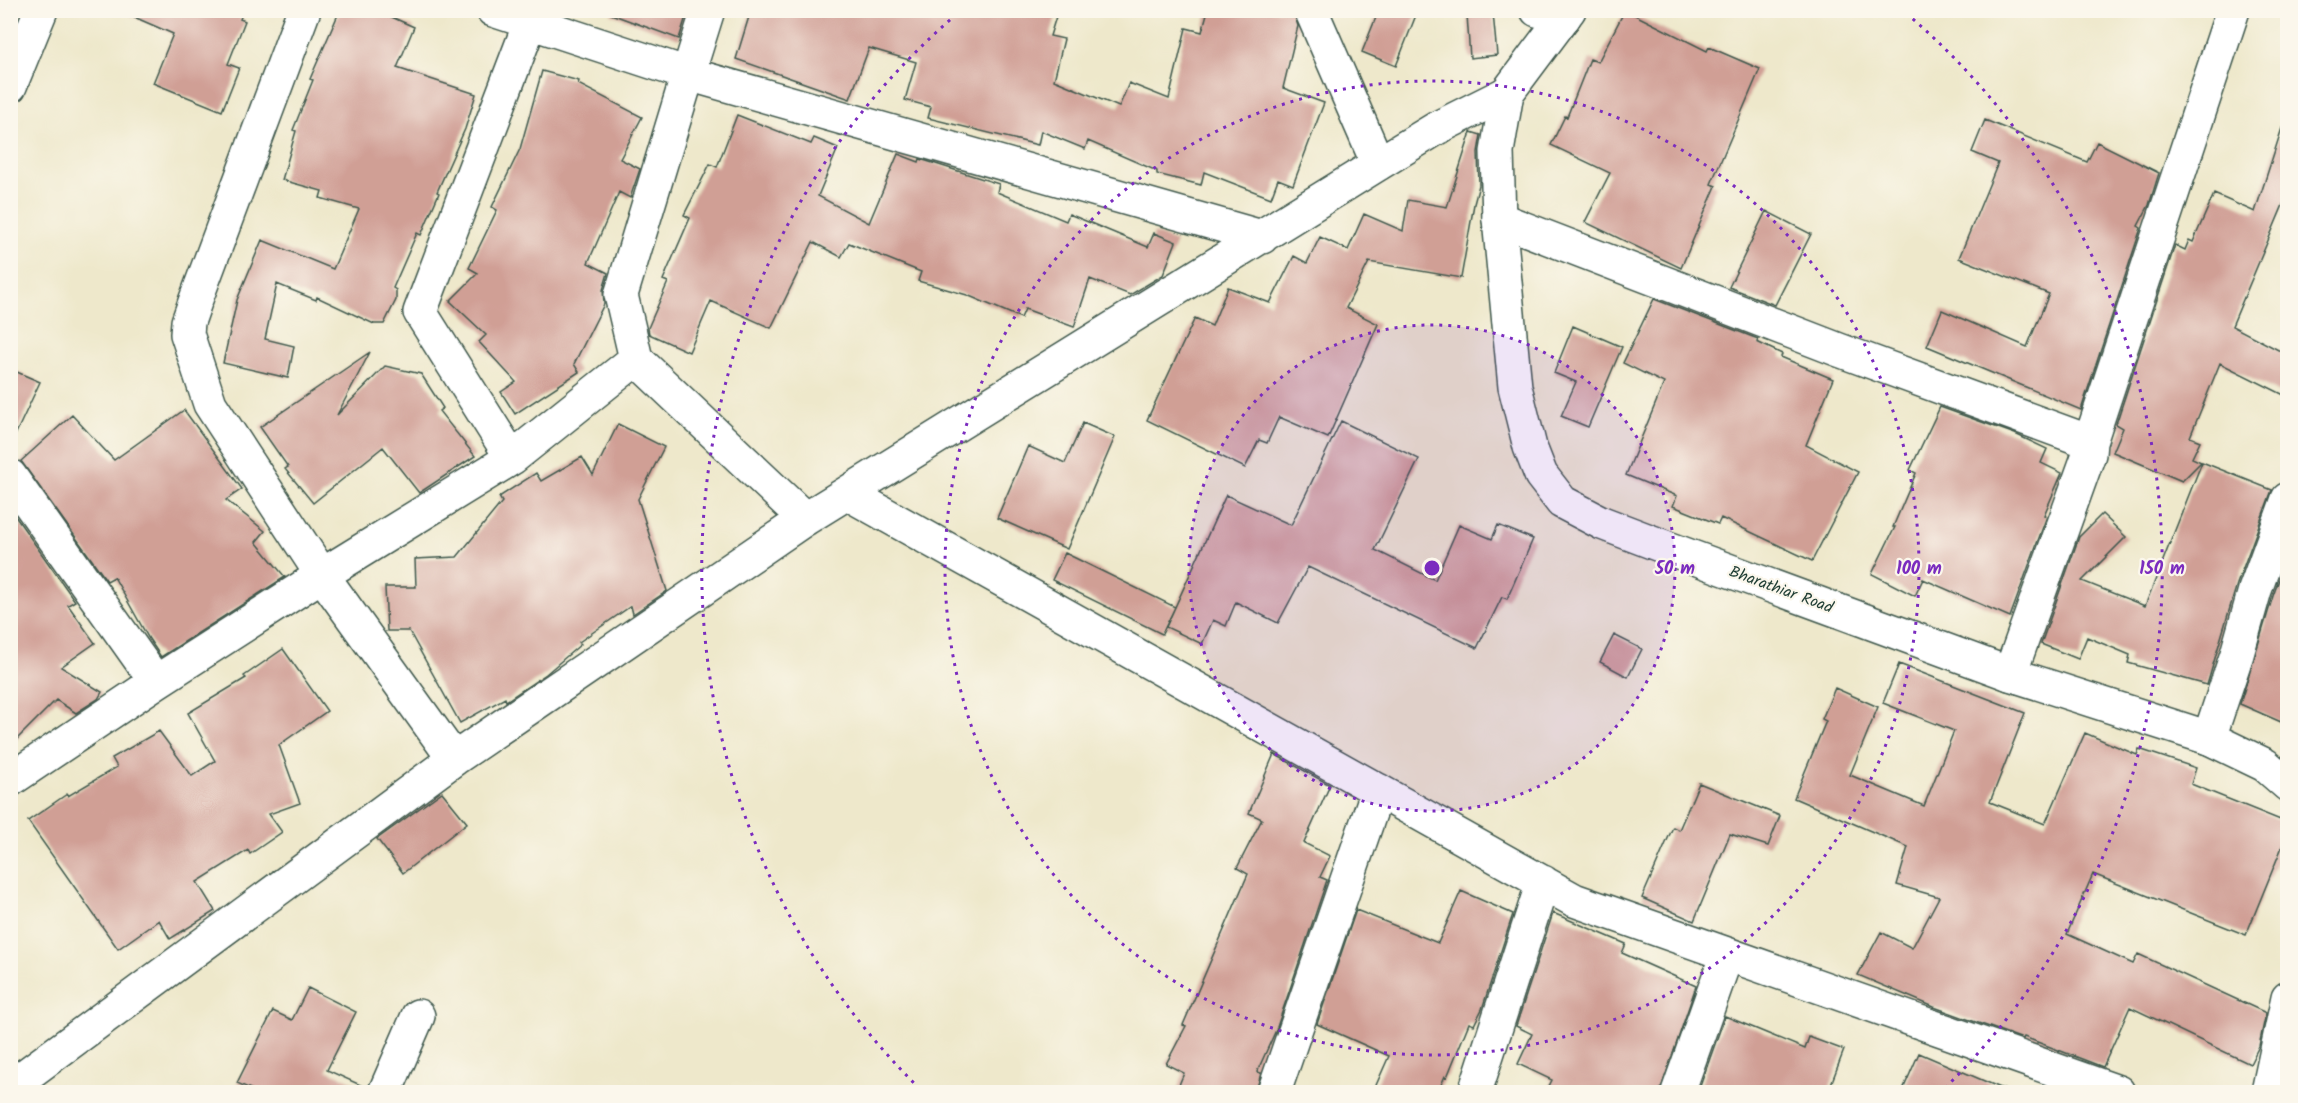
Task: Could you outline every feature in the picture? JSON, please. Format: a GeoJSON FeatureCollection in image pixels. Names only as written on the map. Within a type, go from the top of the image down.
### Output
{"type":"FeatureCollection","features":[{"type":"Feature","properties":{"kind":"street"},"geometry":{"type":"LineString","coordinates":[[10,86],[41,10]]}},
{"type":"Feature","properties":{"kind":"street"},"geometry":{"type":"LineString","coordinates":[[304,10],[195,302],[188,322],[187,334],[210,404],[322,575],[454,759]]}},
{"type":"Feature","properties":{"kind":"street"},"geometry":{"type":"LineString","coordinates":[[493,10],[688,74],[1262,237]]}},
{"type":"Feature","properties":{"kind":"street"},"geometry":{"type":"LineString","coordinates":[[708,10],[621,295],[636,359],[805,519]]}},
{"type":"Feature","properties":{"kind":"street"},"geometry":{"type":"LineString","coordinates":[[1311,10],[1378,164]]}},
{"type":"Feature","properties":{"kind":"street"},"geometry":{"type":"LineString","coordinates":[[2010,674],[2089,454],[2090,442],[2233,10]]}},
{"type":"Feature","properties":{"kind":"street","name":"Bharathiar Road"},"geometry":{"type":"LineString","coordinates":[[1557,13],[1507,93],[1497,152],[1499,219],[1515,387],[1530,447],[1540,475],[1562,502],[1602,523],[2010,674],[2209,738],[2265,765],[2288,786]]}},
{"type":"Feature","properties":{"kind":"street"},"geometry":{"type":"LineString","coordinates":[[512,458],[420,312],[530,22]]}},
{"type":"Feature","properties":{"kind":"street"},"geometry":{"type":"LineString","coordinates":[[10,1087],[38,1080],[454,759],[805,519],[1437,128],[1507,93]]}},
{"type":"Feature","properties":{"kind":"street"},"geometry":{"type":"LineString","coordinates":[[1499,219],[1839,350],[2090,442]]}},
{"type":"Feature","properties":{"kind":"street"},"geometry":{"type":"LineString","coordinates":[[10,780],[322,575],[512,458],[636,359]]}},
{"type":"Feature","properties":{"kind":"street"},"geometry":{"type":"LineString","coordinates":[[10,476],[156,682]]}},
{"type":"Feature","properties":{"kind":"street"},"geometry":{"type":"LineString","coordinates":[[847,493],[1574,900],[2118,1092]]}},
{"type":"Feature","properties":{"kind":"street"},"geometry":{"type":"LineString","coordinates":[[2209,738],[2237,654],[2255,590],[2288,499]]}},
{"type":"Feature","properties":{"kind":"street"},"geometry":{"type":"LineString","coordinates":[[1274,1092],[1377,790]]}},
{"type":"Feature","properties":{"kind":"street"},"geometry":{"type":"LineString","coordinates":[[1475,1092],[1543,882]]}},
{"type":"Feature","properties":{"kind":"street"},"geometry":{"type":"LineString","coordinates":[[1678,1092],[1727,954]]}},
{"type":"Feature","properties":{"kind":"street"},"geometry":{"type":"LineString","coordinates":[[2268,1092],[2283,1044],[2288,998]]}},
{"type":"Feature","properties":{"kind":"street"},"geometry":{"type":"LineString","coordinates":[[385,1092],[418,1016]]}},
{"type":"Feature","properties":{"kind":"building"},"geometry":{"type":"Polygon","coordinates":[[[118,10],[244,10],[240,19],[245,21],[228,64],[239,68],[222,111],[153,83],[173,34],[118,10]]]}},
{"type":"Feature","properties":{"kind":"building"},"geometry":{"type":"Polygon","coordinates":[[[340,10],[376,10],[414,27],[397,68],[476,94],[465,129],[421,235],[417,233],[393,288],[396,290],[396,300],[384,324],[374,324],[317,297],[316,300],[277,284],[265,339],[294,346],[288,378],[223,363],[237,300],[262,240],[333,269],[359,209],[320,198],[322,191],[282,180],[296,131],[293,130],[313,80],[310,79],[340,10]]]}},
{"type":"Feature","properties":{"kind":"building"},"geometry":{"type":"Polygon","coordinates":[[[612,10],[688,10],[679,39],[611,14],[612,10]]]}},
{"type":"Feature","properties":{"kind":"building"},"geometry":{"type":"Polygon","coordinates":[[[751,10],[1058,10],[1050,36],[1064,39],[1054,80],[1119,107],[1129,83],[1169,99],[1186,28],[1202,32],[1208,10],[1293,10],[1298,26],[1283,88],[1324,103],[1293,185],[1278,179],[1271,198],[1204,172],[1201,185],[1157,174],[1157,171],[1088,141],[1085,149],[1041,131],[1038,145],[928,118],[931,107],[905,100],[916,62],[869,48],[850,99],[736,59],[751,10]]]}},
{"type":"Feature","properties":{"kind":"building"},"geometry":{"type":"Polygon","coordinates":[[[1379,10],[1418,10],[1396,66],[1362,52],[1379,10]]]}},
{"type":"Feature","properties":{"kind":"building"},"geometry":{"type":"Polygon","coordinates":[[[1625,10],[1707,51],[1709,47],[1760,69],[1711,184],[1716,186],[1681,268],[1585,222],[1610,173],[1551,145],[1565,116],[1567,117],[1590,59],[1598,62],[1625,10]]]}},
{"type":"Feature","properties":{"kind":"building"},"geometry":{"type":"Polygon","coordinates":[[[1493,13],[1497,55],[1470,58],[1467,15],[1493,13]]]}},
{"type":"Feature","properties":{"kind":"building"},"geometry":{"type":"Polygon","coordinates":[[[542,71],[579,81],[578,84],[642,117],[620,159],[640,169],[630,198],[619,192],[588,263],[608,273],[603,290],[604,304],[574,364],[579,372],[515,414],[501,392],[516,382],[479,342],[486,335],[450,301],[478,273],[469,268],[497,210],[492,207],[520,149],[542,71]]]}},
{"type":"Feature","properties":{"kind":"building"},"geometry":{"type":"Polygon","coordinates":[[[737,115],[811,144],[814,138],[838,148],[818,196],[869,223],[898,154],[999,184],[997,192],[1066,221],[1069,214],[1148,247],[1154,233],[1176,242],[1163,275],[1130,295],[1090,279],[1074,327],[1025,309],[1021,318],[967,295],[918,281],[921,272],[849,243],[841,257],[813,242],[771,328],[711,301],[689,352],[649,334],[648,328],[668,282],[663,280],[690,218],[684,215],[710,164],[717,167],[737,115]]]}},
{"type":"Feature","properties":{"kind":"building"},"geometry":{"type":"Polygon","coordinates":[[[1985,120],[2087,162],[2097,142],[2159,173],[2149,205],[2138,226],[2141,228],[2081,410],[1927,346],[1942,310],[2027,347],[2049,294],[1959,258],[1998,163],[1972,152],[1985,120]]]}},
{"type":"Feature","properties":{"kind":"building"},"geometry":{"type":"Polygon","coordinates":[[[2282,128],[2288,129],[2288,193],[2232,326],[2288,355],[2288,397],[2220,363],[2190,437],[2200,441],[2192,458],[2201,462],[2182,481],[2113,452],[2123,428],[2116,424],[2175,245],[2185,250],[2189,240],[2193,242],[2214,194],[2255,212],[2282,128]]]}},
{"type":"Feature","properties":{"kind":"building"},"geometry":{"type":"Polygon","coordinates":[[[1471,132],[1481,135],[1478,152],[1479,185],[1461,278],[1369,262],[1346,308],[1378,324],[1328,438],[1279,417],[1267,443],[1259,440],[1245,468],[1147,420],[1195,318],[1212,326],[1228,287],[1270,303],[1294,256],[1307,263],[1320,237],[1348,250],[1364,214],[1403,231],[1408,200],[1447,207],[1471,132]]]}},
{"type":"Feature","properties":{"kind":"building"},"geometry":{"type":"Polygon","coordinates":[[[1766,211],[1811,234],[1775,305],[1729,287],[1766,211]]]}},
{"type":"Feature","properties":{"kind":"building"},"geometry":{"type":"Polygon","coordinates":[[[1654,299],[1758,339],[1757,342],[1782,354],[1781,357],[1833,379],[1806,445],[1858,472],[1812,561],[1721,518],[1718,524],[1673,506],[1677,496],[1626,475],[1664,383],[1623,363],[1654,299]]]}},
{"type":"Feature","properties":{"kind":"building"},"geometry":{"type":"Polygon","coordinates":[[[1573,326],[1622,347],[1588,427],[1561,416],[1576,382],[1554,373],[1573,326]]]}},
{"type":"Feature","properties":{"kind":"building"},"geometry":{"type":"Polygon","coordinates":[[[370,352],[337,415],[385,366],[421,374],[443,408],[439,411],[475,456],[419,493],[383,447],[313,503],[285,469],[288,467],[260,427],[370,352]]]}},
{"type":"Feature","properties":{"kind":"building"},"geometry":{"type":"Polygon","coordinates":[[[10,369],[40,382],[10,446],[10,369]]]}},
{"type":"Feature","properties":{"kind":"building"},"geometry":{"type":"Polygon","coordinates":[[[1940,407],[2015,434],[2047,449],[2041,463],[2062,473],[2044,515],[2047,516],[2010,617],[1923,579],[1915,596],[1872,574],[1895,527],[1893,527],[1916,473],[1910,470],[1940,407]]]}},
{"type":"Feature","properties":{"kind":"building"},"geometry":{"type":"Polygon","coordinates":[[[184,410],[242,489],[226,500],[265,531],[256,542],[285,577],[161,657],[114,577],[107,581],[21,461],[72,415],[114,460],[184,410]]]}},
{"type":"Feature","properties":{"kind":"building"},"geometry":{"type":"Polygon","coordinates":[[[1341,421],[1419,459],[1375,550],[1435,580],[1459,525],[1492,539],[1498,525],[1533,539],[1507,599],[1502,597],[1477,648],[1308,567],[1278,623],[1236,602],[1226,626],[1213,620],[1202,644],[1166,627],[1226,495],[1291,525],[1341,421]]]}},
{"type":"Feature","properties":{"kind":"building"},"geometry":{"type":"Polygon","coordinates":[[[1083,423],[1115,437],[1067,549],[997,518],[1028,446],[1065,463],[1083,423]]]}},
{"type":"Feature","properties":{"kind":"building"},"geometry":{"type":"Polygon","coordinates":[[[618,424],[664,447],[638,499],[667,591],[633,614],[631,606],[579,642],[581,644],[546,674],[506,701],[505,698],[460,723],[409,631],[387,631],[385,587],[416,587],[415,559],[457,557],[502,502],[499,497],[536,473],[541,481],[582,457],[593,475],[618,424]]]}},
{"type":"Feature","properties":{"kind":"building"},"geometry":{"type":"Polygon","coordinates":[[[2202,462],[2272,490],[2237,584],[2207,685],[2128,663],[2130,655],[2087,637],[2078,659],[2041,644],[2079,537],[2102,514],[2126,537],[2082,581],[2145,606],[2202,462]]]}},
{"type":"Feature","properties":{"kind":"building"},"geometry":{"type":"Polygon","coordinates":[[[10,509],[75,601],[68,605],[95,643],[61,667],[102,692],[98,699],[76,713],[56,700],[10,746],[10,509]]]}},
{"type":"Feature","properties":{"kind":"building"},"geometry":{"type":"Polygon","coordinates":[[[1065,553],[1175,607],[1162,634],[1052,580],[1065,553]]]}},
{"type":"Feature","properties":{"kind":"building"},"geometry":{"type":"Polygon","coordinates":[[[2288,555],[2288,725],[2240,704],[2288,555]]]}},
{"type":"Feature","properties":{"kind":"building"},"geometry":{"type":"Polygon","coordinates":[[[1614,635],[1642,649],[1628,677],[1600,662],[1614,635]]]}},
{"type":"Feature","properties":{"kind":"building"},"geometry":{"type":"Polygon","coordinates":[[[283,649],[327,711],[279,745],[300,803],[269,814],[282,832],[250,854],[248,850],[197,882],[215,911],[170,939],[159,920],[118,949],[28,821],[67,794],[68,796],[117,767],[112,758],[159,731],[192,776],[215,761],[188,713],[246,678],[244,676],[283,649]]]}},
{"type":"Feature","properties":{"kind":"building"},"geometry":{"type":"Polygon","coordinates":[[[1899,664],[2025,713],[1990,802],[2045,824],[2085,733],[2137,755],[2139,749],[2196,768],[2191,784],[2288,823],[2288,832],[2246,935],[2093,874],[2067,934],[2133,964],[2138,954],[2266,1013],[2259,1046],[2250,1064],[2130,1007],[2103,1067],[2024,1037],[2023,1039],[1934,1007],[1858,975],[1881,932],[1912,948],[1939,897],[1897,885],[1908,847],[1794,798],[1826,721],[1822,719],[1835,688],[1878,707],[1850,775],[1924,806],[1954,731],[1883,703],[1899,664]]]}},
{"type":"Feature","properties":{"kind":"building"},"geometry":{"type":"Polygon","coordinates":[[[1274,754],[1330,785],[1304,843],[1330,856],[1320,877],[1327,880],[1276,1030],[1257,1072],[1261,1073],[1256,1092],[1176,1092],[1184,1073],[1166,1064],[1186,1026],[1183,1025],[1248,874],[1237,868],[1262,819],[1249,813],[1274,754]]]}},
{"type":"Feature","properties":{"kind":"building"},"geometry":{"type":"Polygon","coordinates":[[[1699,783],[1780,816],[1768,846],[1730,834],[1694,921],[1642,898],[1673,827],[1679,830],[1699,783]]]}},
{"type":"Feature","properties":{"kind":"building"},"geometry":{"type":"Polygon","coordinates":[[[442,792],[467,823],[403,873],[377,839],[442,792]]]}},
{"type":"Feature","properties":{"kind":"building"},"geometry":{"type":"Polygon","coordinates":[[[1461,891],[1513,914],[1482,1009],[1474,1025],[1469,1023],[1447,1077],[1445,1076],[1438,1092],[1373,1092],[1389,1056],[1317,1024],[1356,910],[1438,943],[1461,891]]]}},
{"type":"Feature","properties":{"kind":"building"},"geometry":{"type":"Polygon","coordinates":[[[1553,913],[1626,944],[1622,953],[1696,986],[1660,1092],[1546,1092],[1552,1080],[1518,1064],[1532,1034],[1516,1026],[1553,913]]]}},
{"type":"Feature","properties":{"kind":"building"},"geometry":{"type":"Polygon","coordinates":[[[308,988],[356,1012],[327,1070],[367,1088],[367,1092],[257,1092],[237,1083],[273,1011],[292,1020],[308,988]]]}},
{"type":"Feature","properties":{"kind":"building"},"geometry":{"type":"Polygon","coordinates":[[[1725,1016],[1805,1049],[1809,1037],[1844,1050],[1828,1092],[1698,1092],[1725,1016]]]}},
{"type":"Feature","properties":{"kind":"building"},"geometry":{"type":"Polygon","coordinates":[[[1919,1053],[2010,1092],[1902,1092],[1919,1053]]]}}]}
